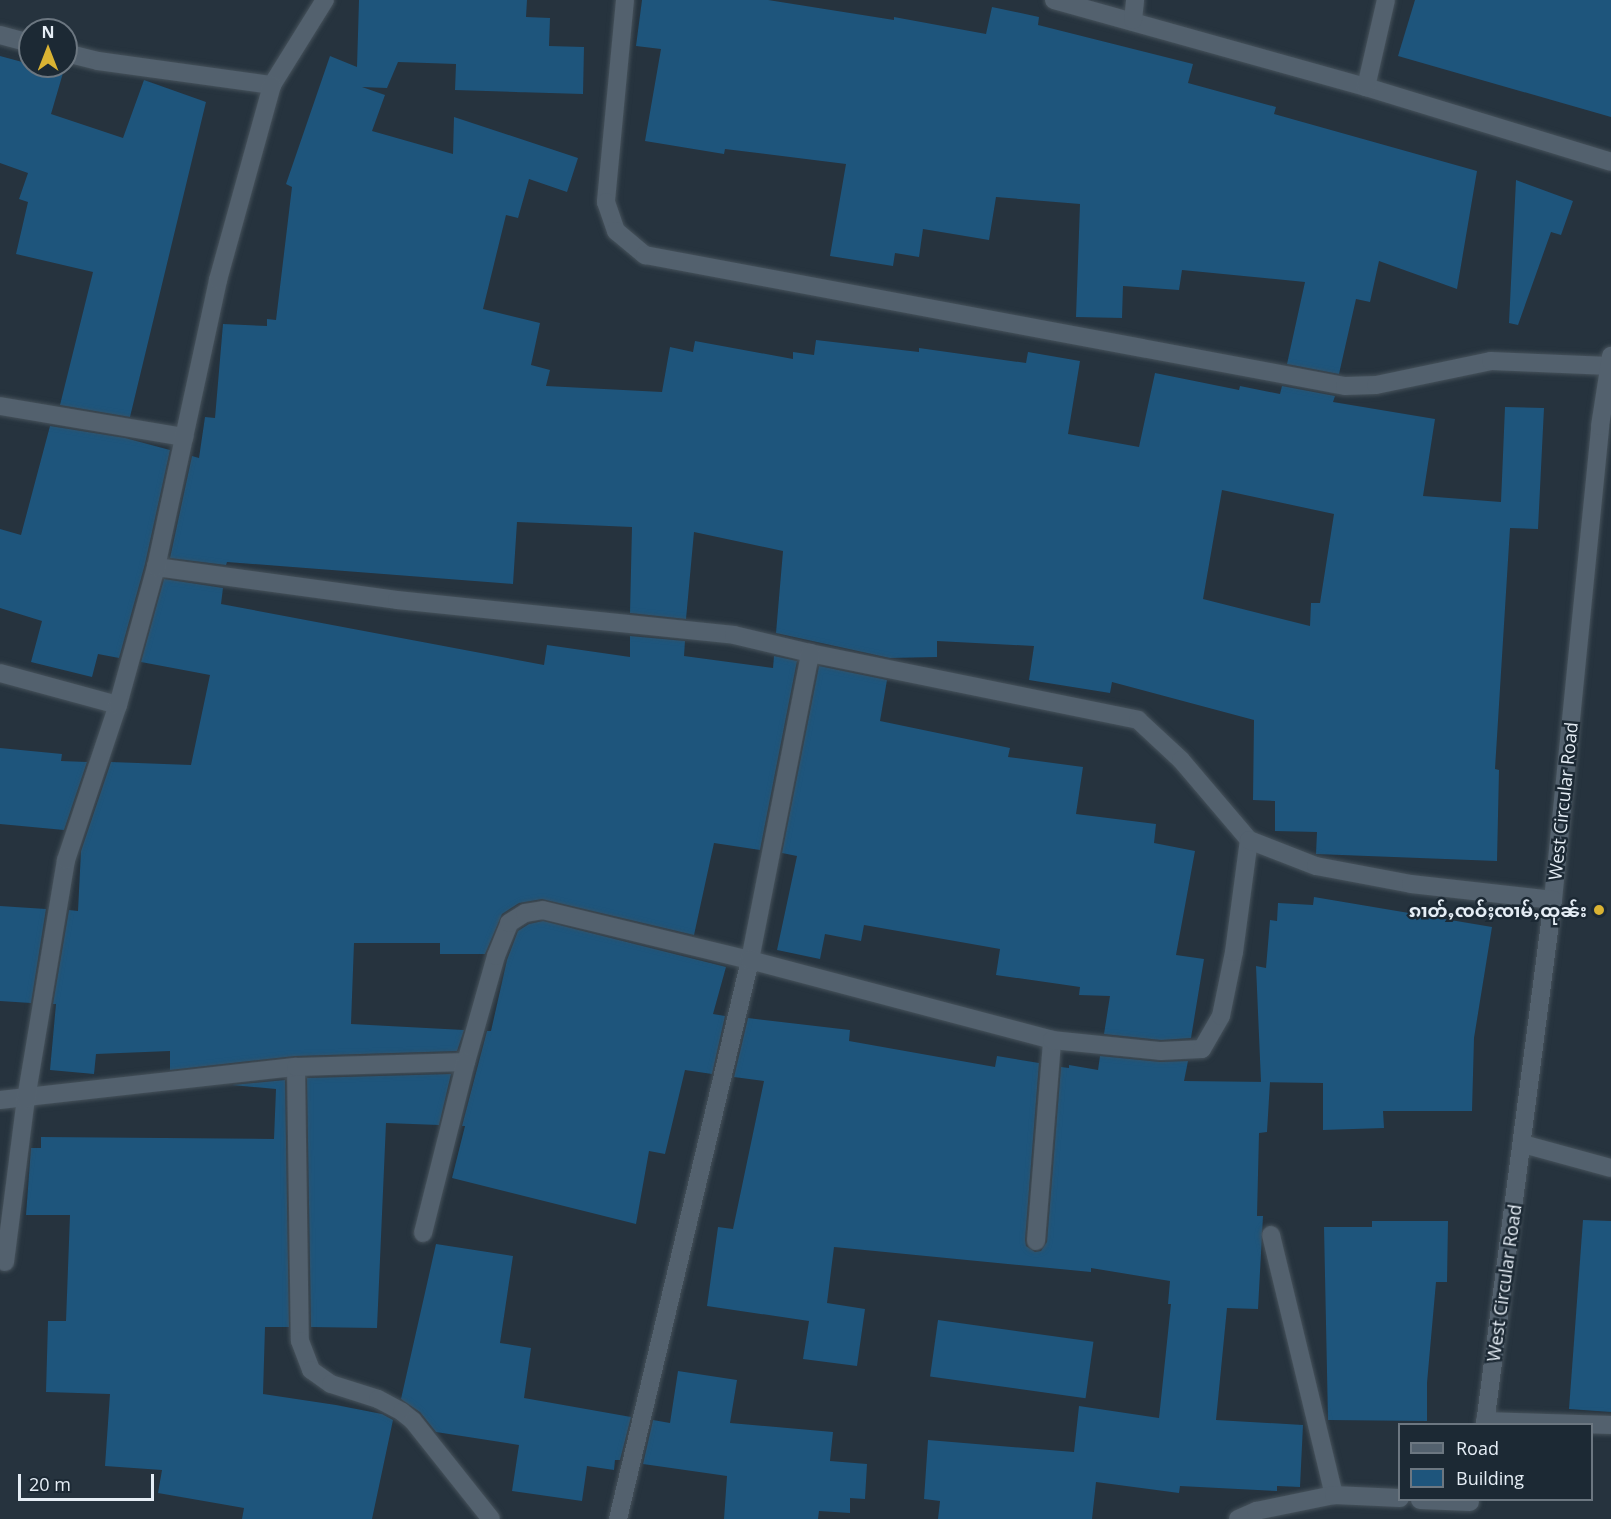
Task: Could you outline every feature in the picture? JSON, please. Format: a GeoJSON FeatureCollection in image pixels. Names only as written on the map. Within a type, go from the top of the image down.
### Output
{"type":"FeatureCollection","features":[{"type":"Feature","properties":{"kind":"street"},"geometry":{"type":"LineString","coordinates":[[5,1262],[26,1098],[66,860],[118,705],[156,567],[218,280],[272,85],[325,0]]}},
{"type":"Feature","properties":{"kind":"street"},"geometry":{"type":"LineString","coordinates":[[625,0],[606,202],[616,231],[645,255],[1345,386],[1376,385],[1491,361],[1610,360]]}},
{"type":"Feature","properties":{"kind":"street"},"geometry":{"type":"LineString","coordinates":[[1054,0],[1133,20],[1366,87],[1611,162]]}},
{"type":"Feature","properties":{"kind":"street"},"geometry":{"type":"LineString","coordinates":[[1133,20],[1135,0]]}},
{"type":"Feature","properties":{"kind":"street"},"geometry":{"type":"LineString","coordinates":[[1366,87],[1386,0]]}},
{"type":"Feature","properties":{"kind":"street"},"geometry":{"type":"LineString","coordinates":[[0,36],[18,40]]}},
{"type":"Feature","properties":{"kind":"street"},"geometry":{"type":"LineString","coordinates":[[78,56],[98,61],[272,85]]}},
{"type":"Feature","properties":{"kind":"street","name":"West Circular Road"},"geometry":{"type":"LineString","coordinates":[[1485,1423],[1553,900],[1600,426],[1610,360]]}},
{"type":"Feature","properties":{"kind":"street"},"geometry":{"type":"LineString","coordinates":[[0,406],[184,437]]}},
{"type":"Feature","properties":{"kind":"street"},"geometry":{"type":"LineString","coordinates":[[156,567],[397,600],[734,635],[810,653],[1138,720],[1181,760],[1249,840],[1316,866],[1411,884],[1553,900]]}},
{"type":"Feature","properties":{"kind":"street"},"geometry":{"type":"LineString","coordinates":[[618,1519],[750,960],[810,653]]}},
{"type":"Feature","properties":{"kind":"street"},"geometry":{"type":"LineString","coordinates":[[0,674],[118,705]]}},
{"type":"Feature","properties":{"kind":"street"},"geometry":{"type":"LineString","coordinates":[[423,1233],[466,1062],[496,956],[509,923],[525,912],[543,910],[750,960],[1052,1040],[1161,1051],[1202,1049],[1221,1016],[1249,840]]}},
{"type":"Feature","properties":{"kind":"street"},"geometry":{"type":"LineString","coordinates":[[1036,1241],[1052,1040]]}},
{"type":"Feature","properties":{"kind":"street"},"geometry":{"type":"LineString","coordinates":[[0,1100],[296,1067],[466,1062]]}},
{"type":"Feature","properties":{"kind":"street"},"geometry":{"type":"LineString","coordinates":[[296,1067],[300,1341],[311,1370],[331,1384],[378,1400],[402,1412],[413,1421],[491,1519]]}},
{"type":"Feature","properties":{"kind":"street"},"geometry":{"type":"LineString","coordinates":[[1523,1144],[1611,1168]]}},
{"type":"Feature","properties":{"kind":"street"},"geometry":{"type":"LineString","coordinates":[[1271,1235],[1334,1495]]}},
{"type":"Feature","properties":{"kind":"street"},"geometry":{"type":"LineString","coordinates":[[1593,1425],[1611,1425]]}},
{"type":"Feature","properties":{"kind":"street"},"geometry":{"type":"LineString","coordinates":[[1238,1519],[1256,1511],[1334,1495],[1398,1498]]}},
{"type":"Feature","properties":{"kind":"street"},"geometry":{"type":"LineString","coordinates":[[1427,1501],[1470,1507]]}},
{"type":"Feature","properties":{"kind":"building"},"geometry":{"type":"Polygon","coordinates":[[[359,0],[527,0],[526,17],[550,18],[549,46],[584,47],[583,94],[455,90],[456,64],[398,62],[387,88],[362,87],[385,95],[372,131],[453,154],[454,117],[578,158],[567,192],[529,179],[518,218],[506,215],[483,309],[540,323],[531,365],[550,370],[546,386],[662,392],[670,347],[693,352],[695,341],[793,359],[793,352],[814,355],[816,340],[919,352],[919,348],[1026,363],[1028,352],[1080,361],[1068,434],[1139,447],[1155,373],[1239,390],[1240,386],[1280,394],[1282,386],[1335,396],[1333,402],[1435,419],[1423,496],[1501,502],[1505,407],[1544,408],[1538,529],[1510,528],[1495,769],[1499,770],[1497,861],[1316,854],[1317,832],[1275,831],[1275,801],[1253,800],[1254,720],[1112,682],[1110,693],[1029,680],[1034,646],[937,641],[937,657],[890,658],[776,633],[783,551],[694,532],[686,619],[630,613],[632,527],[517,522],[513,584],[227,562],[226,565],[170,558],[192,456],[199,458],[205,417],[215,418],[223,324],[267,326],[267,319],[276,320],[292,187],[286,184],[330,56],[357,67],[359,0]],[[1222,490],[1203,599],[1310,626],[1311,603],[1320,603],[1334,514],[1222,490]]]}},
{"type":"Feature","properties":{"kind":"building"},"geometry":{"type":"Polygon","coordinates":[[[642,0],[768,0],[894,20],[894,17],[986,34],[992,7],[1039,17],[1038,25],[1193,64],[1188,83],[1276,107],[1274,114],[1477,171],[1457,289],[1379,261],[1370,302],[1356,299],[1339,374],[1287,364],[1305,282],[1182,270],[1179,290],[1123,286],[1122,318],[1076,317],[1080,204],[996,197],[989,240],[923,229],[919,257],[895,253],[893,266],[830,256],[846,164],[725,149],[724,154],[645,141],[661,49],[636,46],[642,0]]]}},
{"type":"Feature","properties":{"kind":"building"},"geometry":{"type":"Polygon","coordinates":[[[1415,0],[1611,0],[1611,117],[1398,56],[1415,0]]]}},
{"type":"Feature","properties":{"kind":"building"},"geometry":{"type":"Polygon","coordinates":[[[0,56],[18,61],[18,78],[62,78],[51,114],[123,138],[144,80],[206,102],[130,417],[60,405],[93,272],[16,254],[28,202],[19,199],[28,173],[0,163],[0,56]]]}},
{"type":"Feature","properties":{"kind":"building"},"geometry":{"type":"Polygon","coordinates":[[[1516,180],[1573,201],[1561,235],[1551,232],[1518,325],[1509,323],[1516,180]]]}},
{"type":"Feature","properties":{"kind":"building"},"geometry":{"type":"Polygon","coordinates":[[[50,426],[125,438],[170,450],[145,564],[119,658],[98,654],[92,677],[31,662],[42,621],[0,608],[0,529],[21,535],[50,426]]]}},
{"type":"Feature","properties":{"kind":"building"},"geometry":{"type":"Polygon","coordinates":[[[164,579],[223,588],[221,604],[544,665],[547,645],[630,657],[630,636],[685,641],[684,656],[773,668],[774,656],[797,661],[760,850],[714,843],[694,935],[542,899],[519,903],[502,914],[485,954],[440,954],[440,943],[354,943],[351,1024],[464,1030],[457,1051],[295,1056],[170,1070],[170,1051],[96,1054],[94,1074],[50,1070],[56,1004],[53,1004],[69,910],[78,911],[81,851],[111,762],[191,765],[210,675],[141,662],[164,579]]]}},
{"type":"Feature","properties":{"kind":"building"},"geometry":{"type":"Polygon","coordinates":[[[819,666],[887,680],[880,721],[1010,748],[1008,757],[1083,767],[1076,814],[1156,824],[1154,843],[1195,851],[1176,955],[1204,959],[1191,1038],[1161,1040],[1104,1034],[1110,996],[1079,995],[1080,987],[996,975],[1000,949],[864,925],[861,941],[825,934],[820,959],[777,950],[797,856],[782,853],[819,666]]]}},
{"type":"Feature","properties":{"kind":"building"},"geometry":{"type":"Polygon","coordinates":[[[0,748],[62,754],[61,761],[87,762],[64,830],[0,824],[0,748]]]}},
{"type":"Feature","properties":{"kind":"building"},"geometry":{"type":"Polygon","coordinates":[[[1314,897],[1492,927],[1474,1038],[1472,1111],[1383,1111],[1384,1128],[1323,1130],[1323,1083],[1261,1082],[1256,966],[1266,968],[1270,920],[1277,921],[1278,903],[1313,905],[1314,897]]]}},
{"type":"Feature","properties":{"kind":"building"},"geometry":{"type":"Polygon","coordinates":[[[0,906],[46,909],[31,1003],[0,1001],[0,906]]]}},
{"type":"Feature","properties":{"kind":"building"},"geometry":{"type":"Polygon","coordinates":[[[543,921],[726,967],[713,1014],[725,1016],[712,1074],[685,1070],[665,1154],[649,1151],[636,1224],[452,1178],[465,1126],[462,1126],[487,1031],[491,1031],[507,960],[518,931],[529,924],[543,921]]]}},
{"type":"Feature","properties":{"kind":"building"},"geometry":{"type":"Polygon","coordinates":[[[748,1018],[850,1030],[849,1041],[995,1067],[997,1056],[1039,1063],[1025,1240],[1026,1246],[1035,1252],[1041,1251],[1047,1242],[1061,1067],[1069,1068],[1069,1065],[1098,1070],[1100,1056],[1160,1062],[1188,1061],[1184,1081],[1270,1082],[1267,1132],[1259,1133],[1257,1216],[1263,1216],[1258,1309],[1227,1308],[1216,1420],[1303,1425],[1300,1487],[1277,1486],[1277,1491],[1180,1486],[1179,1493],[1096,1482],[1092,1519],[938,1519],[940,1501],[924,1499],[928,1440],[1074,1452],[1079,1406],[1159,1418],[1171,1304],[1168,1304],[1170,1281],[1091,1268],[1091,1272],[834,1247],[827,1303],[865,1309],[857,1366],[803,1359],[809,1321],[707,1306],[718,1227],[733,1229],[764,1081],[734,1077],[748,1018]]]}},
{"type":"Feature","properties":{"kind":"building"},"geometry":{"type":"Polygon","coordinates":[[[451,1074],[439,1125],[386,1123],[377,1328],[311,1327],[307,1078],[451,1074]]]}},
{"type":"Feature","properties":{"kind":"building"},"geometry":{"type":"Polygon","coordinates":[[[285,1080],[289,1327],[265,1327],[263,1394],[382,1414],[393,1420],[372,1519],[242,1519],[244,1508],[158,1493],[162,1470],[105,1466],[110,1394],[46,1392],[48,1321],[66,1321],[70,1215],[26,1215],[31,1148],[41,1148],[41,1137],[274,1139],[276,1089],[232,1085],[285,1080]]]}},
{"type":"Feature","properties":{"kind":"building"},"geometry":{"type":"Polygon","coordinates":[[[1583,1220],[1611,1221],[1611,1412],[1569,1409],[1583,1220]]]}},
{"type":"Feature","properties":{"kind":"building"},"geometry":{"type":"Polygon","coordinates":[[[1372,1221],[1448,1221],[1447,1282],[1436,1282],[1427,1383],[1427,1421],[1328,1420],[1324,1227],[1372,1227],[1372,1221]]]}},
{"type":"Feature","properties":{"kind":"building"},"geometry":{"type":"Polygon","coordinates":[[[436,1244],[513,1256],[500,1343],[531,1348],[524,1398],[631,1417],[620,1460],[615,1460],[614,1470],[587,1466],[582,1501],[512,1491],[519,1445],[436,1432],[420,1412],[401,1399],[436,1244]]]}},
{"type":"Feature","properties":{"kind":"building"},"geometry":{"type":"Polygon","coordinates":[[[938,1320],[1093,1342],[1086,1398],[930,1376],[938,1320]]]}},
{"type":"Feature","properties":{"kind":"building"},"geometry":{"type":"Polygon","coordinates":[[[678,1371],[737,1380],[730,1423],[833,1432],[830,1461],[867,1464],[865,1499],[850,1498],[850,1513],[819,1511],[818,1519],[724,1519],[727,1476],[643,1464],[653,1420],[670,1423],[678,1371]]]}},
{"type":"Feature","properties":{"kind":"place","name":"ၵၢတ်ႇၸဝ်ႈၸၢမ်ႇထုၼ်း"},"geometry":{"type":"Point","coordinates":[1599,910]}}]}
